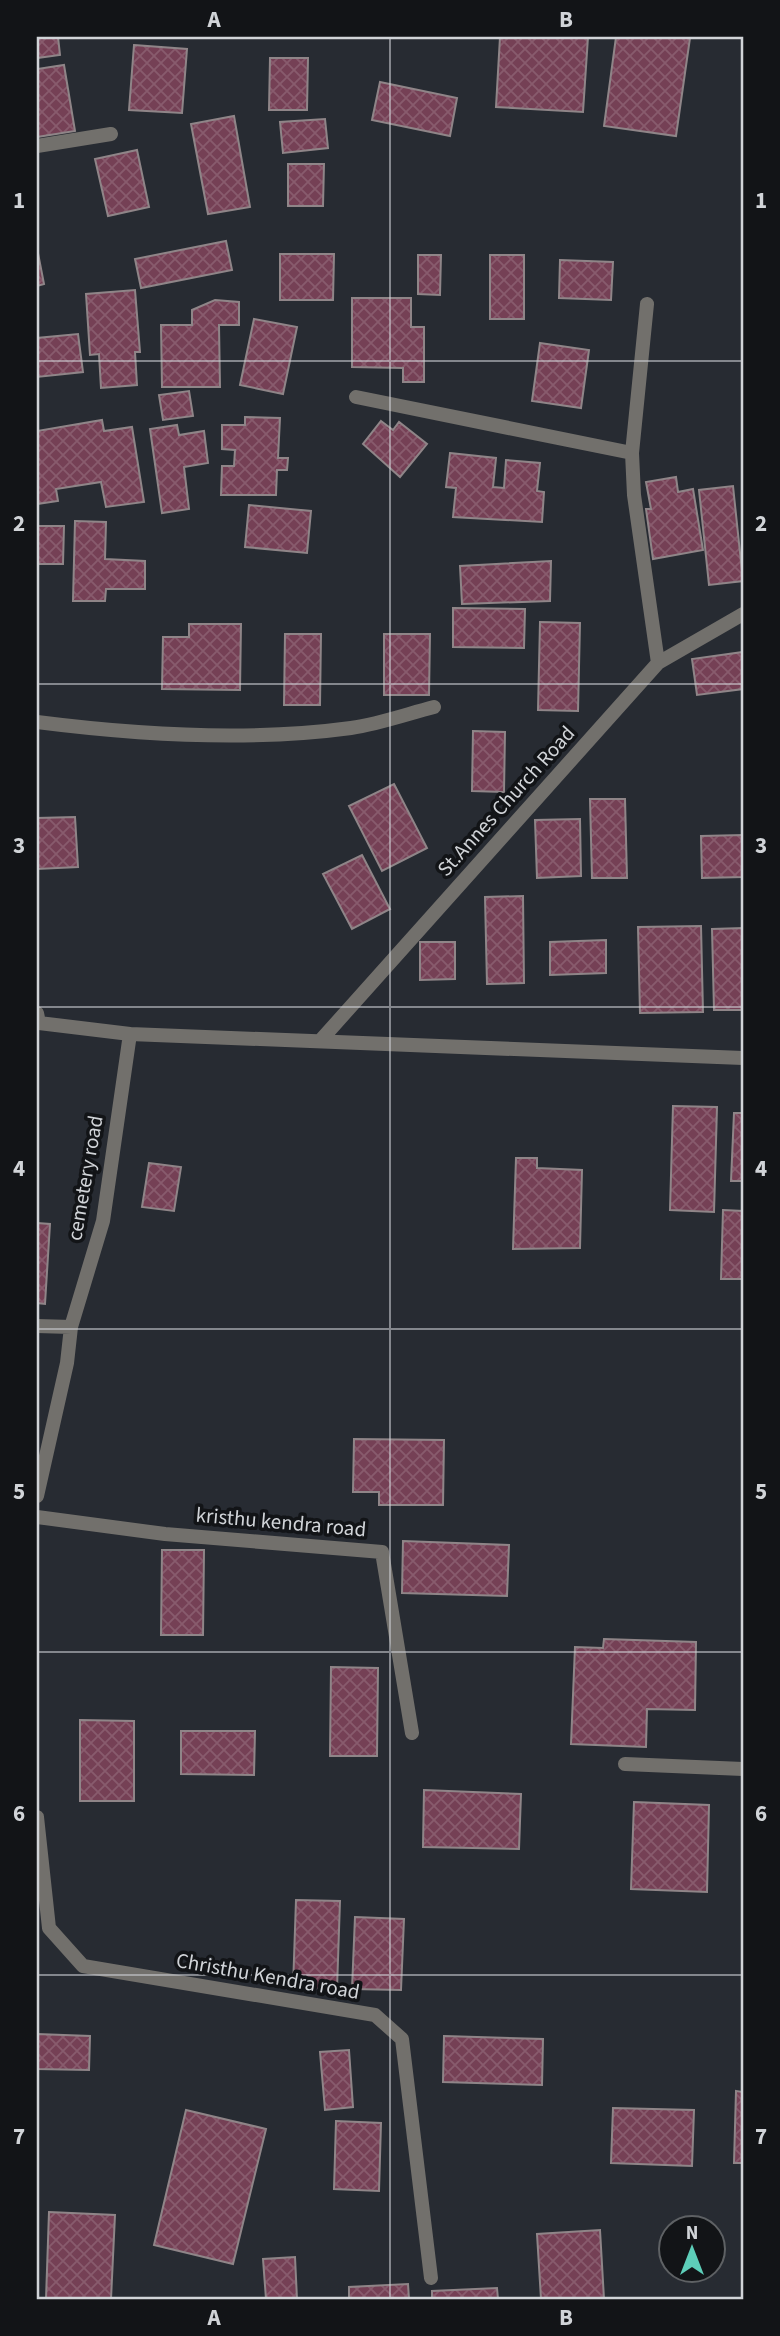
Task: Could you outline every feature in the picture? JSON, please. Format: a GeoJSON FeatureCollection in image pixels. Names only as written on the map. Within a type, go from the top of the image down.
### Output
{"type":"FeatureCollection","features":[{"type":"Feature","properties":{"kind":"street"},"geometry":{"type":"LineString","coordinates":[[37,146],[111,134]]}},
{"type":"Feature","properties":{"kind":"street"},"geometry":{"type":"LineString","coordinates":[[647,304],[632,453],[634,495],[658,663]]}},
{"type":"Feature","properties":{"kind":"street"},"geometry":{"type":"LineString","coordinates":[[356,397],[632,453]]}},
{"type":"Feature","properties":{"kind":"street","name":"St.Annes Church Road"},"geometry":{"type":"LineString","coordinates":[[320,1041],[658,663],[743,614]]}},
{"type":"Feature","properties":{"kind":"street"},"geometry":{"type":"LineString","coordinates":[[37,722],[158,735],[266,733],[352,728],[434,707]]}},
{"type":"Feature","properties":{"kind":"street"},"geometry":{"type":"LineString","coordinates":[[38,1018],[130,1034],[743,1058]]}},
{"type":"Feature","properties":{"kind":"street","name":"cemetery road"},"geometry":{"type":"LineString","coordinates":[[71,1327],[103,1221],[130,1034]]}},
{"type":"Feature","properties":{"kind":"street"},"geometry":{"type":"LineString","coordinates":[[37,1326],[71,1327],[67,1363],[37,1496]]}},
{"type":"Feature","properties":{"kind":"street","name":"kristhu kendra road"},"geometry":{"type":"LineString","coordinates":[[37,1517],[165,1534],[382,1552],[412,1732]]}},
{"type":"Feature","properties":{"kind":"street"},"geometry":{"type":"LineString","coordinates":[[625,1764],[743,1769]]}},
{"type":"Feature","properties":{"kind":"street","name":"Christhu Kendra road"},"geometry":{"type":"LineString","coordinates":[[37,1817],[49,1928],[83,1966],[375,2015],[402,2039],[430,2278]]}},
{"type":"Feature","properties":{"kind":"building"},"geometry":{"type":"Polygon","coordinates":[[[37,37],[58,37],[60,55],[37,58],[37,37]]]}},
{"type":"Feature","properties":{"kind":"building"},"geometry":{"type":"Polygon","coordinates":[[[500,37],[588,37],[583,112],[496,107],[500,37]]]}},
{"type":"Feature","properties":{"kind":"building"},"geometry":{"type":"Polygon","coordinates":[[[616,37],[690,38],[676,136],[604,126],[616,37]]]}},
{"type":"Feature","properties":{"kind":"building"},"geometry":{"type":"Polygon","coordinates":[[[134,45],[187,49],[182,113],[129,110],[134,45]]]}},
{"type":"Feature","properties":{"kind":"building"},"geometry":{"type":"Polygon","coordinates":[[[270,58],[308,58],[307,110],[269,110],[270,58]]]}},
{"type":"Feature","properties":{"kind":"building"},"geometry":{"type":"Polygon","coordinates":[[[64,65],[75,131],[37,137],[37,69],[64,65]]]}},
{"type":"Feature","properties":{"kind":"building"},"geometry":{"type":"Polygon","coordinates":[[[380,82],[457,98],[450,136],[372,120],[380,82]]]}},
{"type":"Feature","properties":{"kind":"building"},"geometry":{"type":"Polygon","coordinates":[[[234,116],[250,207],[208,214],[191,124],[234,116]]]}},
{"type":"Feature","properties":{"kind":"building"},"geometry":{"type":"Polygon","coordinates":[[[325,119],[328,148],[283,153],[280,122],[325,119]]]}},
{"type":"Feature","properties":{"kind":"building"},"geometry":{"type":"Polygon","coordinates":[[[137,150],[149,207],[108,216],[95,159],[137,150]]]}},
{"type":"Feature","properties":{"kind":"building"},"geometry":{"type":"Polygon","coordinates":[[[288,164],[324,164],[323,206],[288,206],[288,164]]]}},
{"type":"Feature","properties":{"kind":"building"},"geometry":{"type":"Polygon","coordinates":[[[226,241],[232,270],[141,288],[135,259],[226,241]]]}},
{"type":"Feature","properties":{"kind":"building"},"geometry":{"type":"Polygon","coordinates":[[[37,248],[44,284],[37,286],[37,248]]]}},
{"type":"Feature","properties":{"kind":"building"},"geometry":{"type":"Polygon","coordinates":[[[280,254],[334,254],[333,300],[280,300],[280,254]]]}},
{"type":"Feature","properties":{"kind":"building"},"geometry":{"type":"Polygon","coordinates":[[[418,255],[441,255],[440,295],[418,294],[418,255]]]}},
{"type":"Feature","properties":{"kind":"building"},"geometry":{"type":"Polygon","coordinates":[[[490,255],[524,255],[524,319],[490,319],[490,255]]]}},
{"type":"Feature","properties":{"kind":"building"},"geometry":{"type":"Polygon","coordinates":[[[560,260],[613,262],[611,300],[559,298],[560,260]]]}},
{"type":"Feature","properties":{"kind":"building"},"geometry":{"type":"Polygon","coordinates":[[[135,290],[140,352],[135,352],[137,385],[101,388],[99,354],[90,355],[86,294],[135,290]]]}},
{"type":"Feature","properties":{"kind":"building"},"geometry":{"type":"Polygon","coordinates":[[[352,298],[411,298],[411,327],[424,327],[424,382],[403,382],[403,368],[352,367],[352,298]]]}},
{"type":"Feature","properties":{"kind":"building"},"geometry":{"type":"Polygon","coordinates":[[[215,300],[239,302],[239,325],[219,325],[220,387],[162,387],[161,325],[192,325],[192,310],[215,300]]]}},
{"type":"Feature","properties":{"kind":"building"},"geometry":{"type":"Polygon","coordinates":[[[254,319],[297,327],[283,394],[240,385],[254,319]]]}},
{"type":"Feature","properties":{"kind":"building"},"geometry":{"type":"Polygon","coordinates":[[[78,334],[83,372],[37,377],[37,338],[78,334]]]}},
{"type":"Feature","properties":{"kind":"building"},"geometry":{"type":"Polygon","coordinates":[[[540,343],[589,350],[581,408],[532,401],[540,343]]]}},
{"type":"Feature","properties":{"kind":"building"},"geometry":{"type":"Polygon","coordinates":[[[189,391],[193,416],[163,420],[159,395],[189,391]]]}},
{"type":"Feature","properties":{"kind":"building"},"geometry":{"type":"Polygon","coordinates":[[[245,417],[280,418],[278,458],[288,458],[287,470],[277,470],[276,495],[221,495],[222,466],[234,466],[235,450],[222,449],[222,425],[245,425],[245,417]]]}},
{"type":"Feature","properties":{"kind":"building"},"geometry":{"type":"Polygon","coordinates":[[[102,420],[104,431],[132,427],[144,502],[106,507],[101,482],[56,489],[58,501],[37,504],[37,431],[102,420]]]}},
{"type":"Feature","properties":{"kind":"building"},"geometry":{"type":"Polygon","coordinates":[[[381,421],[393,430],[399,422],[427,444],[400,477],[363,444],[381,421]]]}},
{"type":"Feature","properties":{"kind":"building"},"geometry":{"type":"Polygon","coordinates":[[[177,425],[179,435],[204,431],[208,463],[184,467],[189,509],[162,513],[150,429],[177,425]]]}},
{"type":"Feature","properties":{"kind":"building"},"geometry":{"type":"Polygon","coordinates":[[[450,453],[496,458],[493,487],[504,488],[506,460],[540,463],[537,491],[544,492],[542,522],[453,517],[456,488],[446,487],[450,453]]]}},
{"type":"Feature","properties":{"kind":"building"},"geometry":{"type":"Polygon","coordinates":[[[676,477],[678,492],[693,489],[703,550],[653,559],[646,509],[651,509],[646,482],[676,477]]]}},
{"type":"Feature","properties":{"kind":"building"},"geometry":{"type":"Polygon","coordinates":[[[733,486],[743,581],[709,585],[699,490],[733,486]]]}},
{"type":"Feature","properties":{"kind":"building"},"geometry":{"type":"Polygon","coordinates":[[[249,505],[311,511],[307,553],[245,547],[249,505]]]}},
{"type":"Feature","properties":{"kind":"building"},"geometry":{"type":"Polygon","coordinates":[[[75,521],[106,522],[105,559],[145,561],[145,589],[106,589],[105,601],[73,601],[75,521]]]}},
{"type":"Feature","properties":{"kind":"building"},"geometry":{"type":"Polygon","coordinates":[[[37,526],[64,526],[63,564],[37,564],[37,526]]]}},
{"type":"Feature","properties":{"kind":"building"},"geometry":{"type":"Polygon","coordinates":[[[551,561],[550,601],[462,604],[460,566],[551,561]]]}},
{"type":"Feature","properties":{"kind":"building"},"geometry":{"type":"Polygon","coordinates":[[[453,608],[525,609],[524,648],[453,647],[453,608]]]}},
{"type":"Feature","properties":{"kind":"building"},"geometry":{"type":"Polygon","coordinates":[[[540,622],[580,623],[578,711],[538,710],[540,622]]]}},
{"type":"Feature","properties":{"kind":"building"},"geometry":{"type":"Polygon","coordinates":[[[189,624],[241,624],[240,690],[162,689],[163,637],[189,637],[189,624]]]}},
{"type":"Feature","properties":{"kind":"building"},"geometry":{"type":"Polygon","coordinates":[[[285,634],[321,634],[320,705],[284,705],[285,634]]]}},
{"type":"Feature","properties":{"kind":"building"},"geometry":{"type":"Polygon","coordinates":[[[384,634],[430,634],[429,695],[384,695],[384,634]]]}},
{"type":"Feature","properties":{"kind":"building"},"geometry":{"type":"Polygon","coordinates":[[[743,652],[743,689],[697,695],[692,659],[743,652]]]}},
{"type":"Feature","properties":{"kind":"building"},"geometry":{"type":"Polygon","coordinates":[[[473,731],[505,732],[504,792],[472,791],[473,731]]]}},
{"type":"Feature","properties":{"kind":"building"},"geometry":{"type":"Polygon","coordinates":[[[394,784],[427,848],[382,871],[349,806],[394,784]]]}},
{"type":"Feature","properties":{"kind":"building"},"geometry":{"type":"Polygon","coordinates":[[[590,799],[625,799],[627,878],[592,878],[590,799]]]}},
{"type":"Feature","properties":{"kind":"building"},"geometry":{"type":"Polygon","coordinates":[[[75,817],[78,867],[37,869],[37,818],[75,817]]]}},
{"type":"Feature","properties":{"kind":"building"},"geometry":{"type":"Polygon","coordinates":[[[580,819],[581,876],[537,878],[535,820],[580,819]]]}},
{"type":"Feature","properties":{"kind":"building"},"geometry":{"type":"Polygon","coordinates":[[[743,835],[743,877],[702,878],[701,836],[743,835]]]}},
{"type":"Feature","properties":{"kind":"building"},"geometry":{"type":"Polygon","coordinates":[[[362,855],[390,909],[352,929],[323,874],[362,855]]]}},
{"type":"Feature","properties":{"kind":"building"},"geometry":{"type":"Polygon","coordinates":[[[523,896],[524,983],[487,984],[485,897],[523,896]]]}},
{"type":"Feature","properties":{"kind":"building"},"geometry":{"type":"Polygon","coordinates":[[[701,926],[703,1012],[640,1013],[638,927],[701,926]]]}},
{"type":"Feature","properties":{"kind":"building"},"geometry":{"type":"Polygon","coordinates":[[[743,928],[743,1010],[714,1010],[712,929],[743,928]]]}},
{"type":"Feature","properties":{"kind":"building"},"geometry":{"type":"Polygon","coordinates":[[[606,940],[606,973],[550,975],[550,942],[606,940]]]}},
{"type":"Feature","properties":{"kind":"building"},"geometry":{"type":"Polygon","coordinates":[[[420,942],[455,942],[455,979],[420,980],[420,942]]]}},
{"type":"Feature","properties":{"kind":"building"},"geometry":{"type":"Polygon","coordinates":[[[673,1106],[717,1107],[714,1212],[670,1210],[673,1106]]]}},
{"type":"Feature","properties":{"kind":"building"},"geometry":{"type":"Polygon","coordinates":[[[734,1113],[743,1113],[743,1181],[731,1181],[734,1113]]]}},
{"type":"Feature","properties":{"kind":"building"},"geometry":{"type":"Polygon","coordinates":[[[516,1158],[537,1158],[537,1168],[582,1170],[580,1248],[513,1249],[516,1158]]]}},
{"type":"Feature","properties":{"kind":"building"},"geometry":{"type":"Polygon","coordinates":[[[149,1163],[181,1167],[174,1211],[142,1207],[149,1163]]]}},
{"type":"Feature","properties":{"kind":"building"},"geometry":{"type":"Polygon","coordinates":[[[723,1210],[743,1211],[743,1279],[721,1279],[723,1210]]]}},
{"type":"Feature","properties":{"kind":"building"},"geometry":{"type":"Polygon","coordinates":[[[37,1223],[50,1224],[45,1304],[37,1303],[37,1223]]]}},
{"type":"Feature","properties":{"kind":"building"},"geometry":{"type":"Polygon","coordinates":[[[354,1439],[444,1440],[443,1505],[379,1505],[379,1492],[353,1492],[354,1439]]]}},
{"type":"Feature","properties":{"kind":"building"},"geometry":{"type":"Polygon","coordinates":[[[403,1541],[509,1545],[507,1596],[402,1593],[403,1541]]]}},
{"type":"Feature","properties":{"kind":"building"},"geometry":{"type":"Polygon","coordinates":[[[162,1550],[204,1550],[203,1635],[161,1635],[162,1550]]]}},
{"type":"Feature","properties":{"kind":"building"},"geometry":{"type":"Polygon","coordinates":[[[604,1639],[696,1642],[695,1710],[647,1709],[646,1747],[571,1744],[575,1647],[603,1648],[604,1639]]]}},
{"type":"Feature","properties":{"kind":"building"},"geometry":{"type":"Polygon","coordinates":[[[331,1667],[378,1668],[377,1756],[330,1756],[331,1667]]]}},
{"type":"Feature","properties":{"kind":"building"},"geometry":{"type":"Polygon","coordinates":[[[80,1720],[134,1721],[134,1801],[80,1801],[80,1720]]]}},
{"type":"Feature","properties":{"kind":"building"},"geometry":{"type":"Polygon","coordinates":[[[181,1731],[255,1731],[254,1775],[181,1774],[181,1731]]]}},
{"type":"Feature","properties":{"kind":"building"},"geometry":{"type":"Polygon","coordinates":[[[424,1790],[521,1794],[519,1849],[423,1847],[424,1790]]]}},
{"type":"Feature","properties":{"kind":"building"},"geometry":{"type":"Polygon","coordinates":[[[634,1802],[709,1805],[707,1892],[631,1889],[634,1802]]]}},
{"type":"Feature","properties":{"kind":"building"},"geometry":{"type":"Polygon","coordinates":[[[296,1900],[340,1901],[337,1989],[293,1988],[296,1900]]]}},
{"type":"Feature","properties":{"kind":"building"},"geometry":{"type":"Polygon","coordinates":[[[355,1917],[404,1919],[401,1990],[352,1989],[355,1917]]]}},
{"type":"Feature","properties":{"kind":"building"},"geometry":{"type":"Polygon","coordinates":[[[37,2034],[90,2036],[89,2070],[37,2069],[37,2034]]]}},
{"type":"Feature","properties":{"kind":"building"},"geometry":{"type":"Polygon","coordinates":[[[444,2036],[543,2039],[542,2085],[443,2082],[444,2036]]]}},
{"type":"Feature","properties":{"kind":"building"},"geometry":{"type":"Polygon","coordinates":[[[349,2050],[353,2107],[325,2110],[320,2052],[349,2050]]]}},
{"type":"Feature","properties":{"kind":"building"},"geometry":{"type":"Polygon","coordinates":[[[736,2091],[743,2092],[743,2163],[734,2163],[736,2091]]]}},
{"type":"Feature","properties":{"kind":"building"},"geometry":{"type":"Polygon","coordinates":[[[613,2108],[694,2110],[692,2166],[611,2163],[613,2108]]]}},
{"type":"Feature","properties":{"kind":"building"},"geometry":{"type":"Polygon","coordinates":[[[186,2110],[266,2129],[233,2264],[154,2245],[186,2110]]]}},
{"type":"Feature","properties":{"kind":"building"},"geometry":{"type":"Polygon","coordinates":[[[336,2121],[381,2123],[379,2191],[334,2189],[336,2121]]]}},
{"type":"Feature","properties":{"kind":"building"},"geometry":{"type":"Polygon","coordinates":[[[49,2212],[115,2215],[111,2299],[46,2299],[49,2212]]]}},
{"type":"Feature","properties":{"kind":"building"},"geometry":{"type":"Polygon","coordinates":[[[600,2230],[604,2299],[541,2299],[537,2234],[600,2230]]]}},
{"type":"Feature","properties":{"kind":"building"},"geometry":{"type":"Polygon","coordinates":[[[295,2257],[297,2299],[266,2299],[263,2259],[295,2257]]]}},
{"type":"Feature","properties":{"kind":"building"},"geometry":{"type":"Polygon","coordinates":[[[408,2284],[409,2299],[349,2299],[349,2287],[408,2284]]]}},
{"type":"Feature","properties":{"kind":"building"},"geometry":{"type":"Polygon","coordinates":[[[497,2288],[498,2299],[432,2299],[432,2291],[497,2288]]]}}]}
